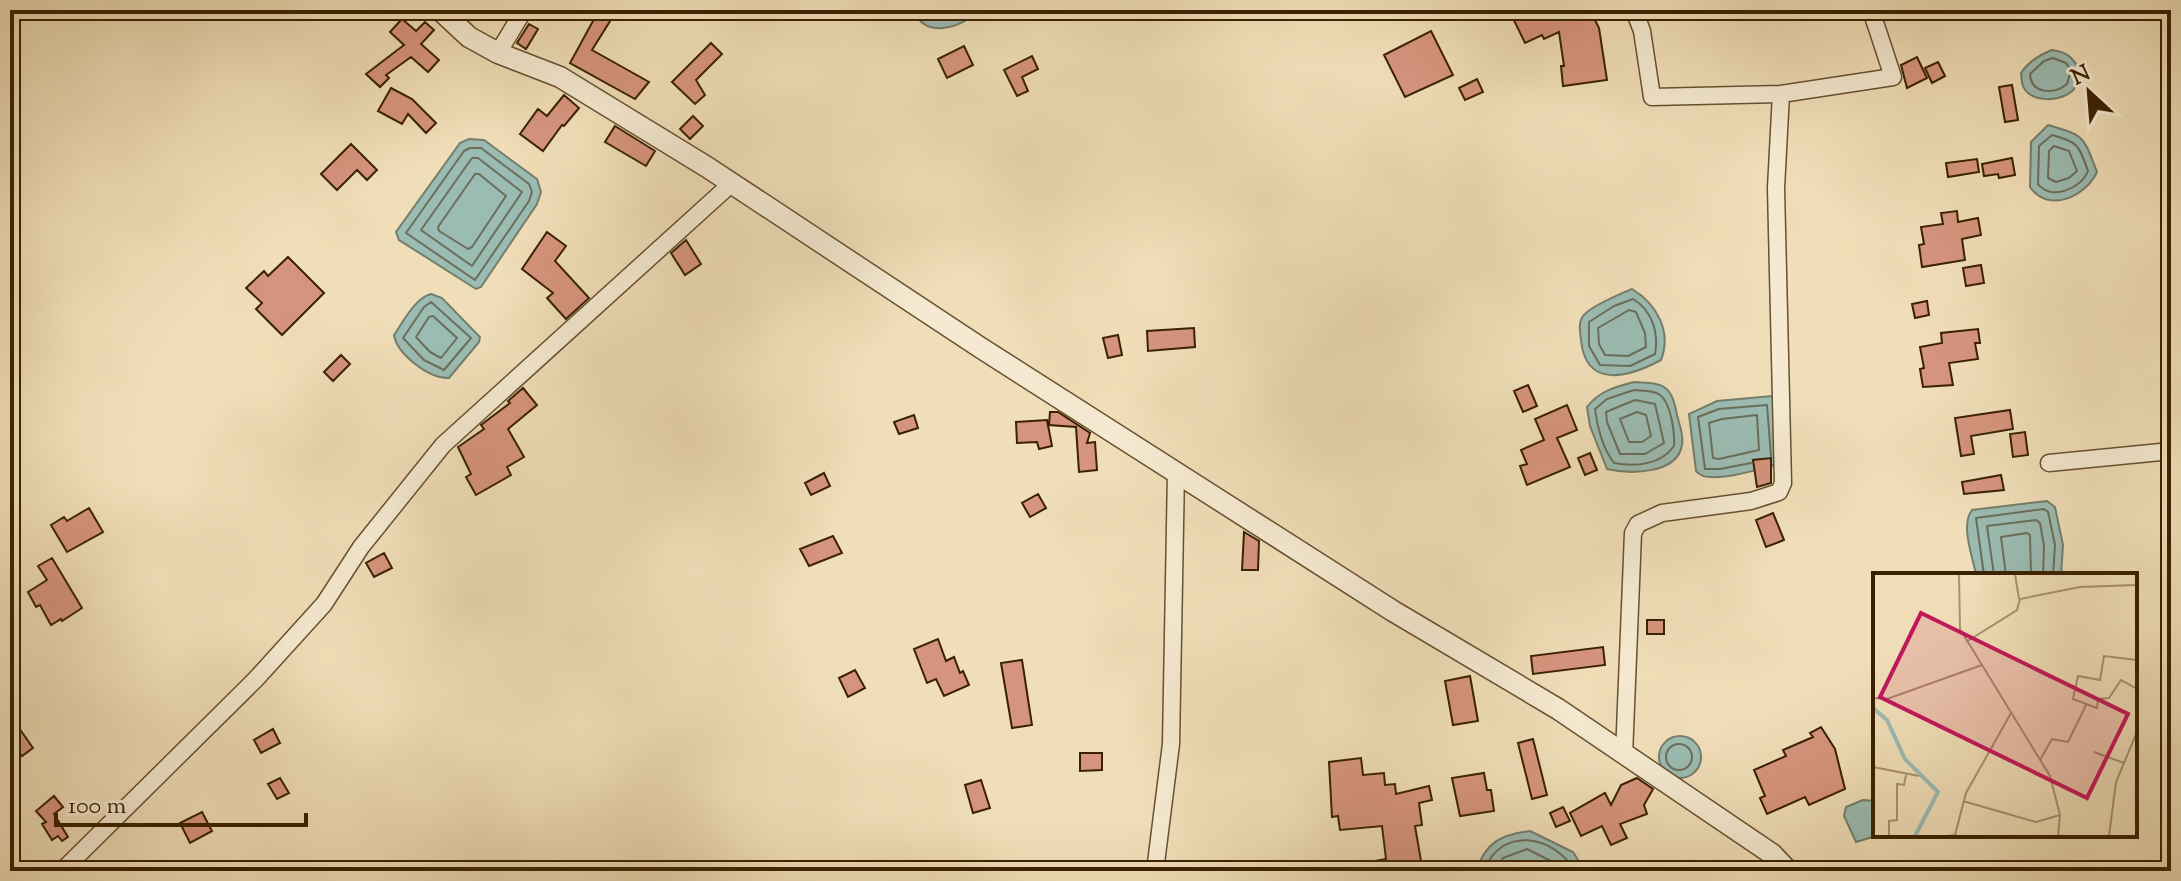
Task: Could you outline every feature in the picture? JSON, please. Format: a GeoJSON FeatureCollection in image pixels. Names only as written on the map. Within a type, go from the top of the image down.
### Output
{"type":"FeatureCollection","features":[{"type":"Feature","properties":{"kind":"street"},"geometry":{"type":"LineString","coordinates":[[440,10],[469,37],[498,53],[560,77],[732,183],[1393,611],[1558,709],[1772,854],[1788,871]]}},
{"type":"Feature","properties":{"kind":"street"},"geometry":{"type":"LineString","coordinates":[[498,53],[524,10]]}},
{"type":"Feature","properties":{"kind":"street"},"geometry":{"type":"LineString","coordinates":[[1634,10],[1642,31],[1652,97],[1781,94],[1893,77],[1871,10]]}},
{"type":"Feature","properties":{"kind":"street"},"geometry":{"type":"LineString","coordinates":[[1624,755],[1633,533],[1638,524],[1662,513],[1751,501],[1779,492],[1783,483],[1776,188],[1781,94]]}},
{"type":"Feature","properties":{"kind":"street"},"geometry":{"type":"LineString","coordinates":[[62,871],[255,680],[324,604],[361,547],[443,445],[732,183]]}},
{"type":"Feature","properties":{"kind":"street"},"geometry":{"type":"LineString","coordinates":[[2049,463],[2171,451]]}},
{"type":"Feature","properties":{"kind":"street"},"geometry":{"type":"LineString","coordinates":[[1155,871],[1171,744],[1176,472]]}},
{"type":"Feature","properties":{"kind":"water"},"geometry":{"type":"Polygon","coordinates":[[[915,10],[978,10],[963,22],[934,28],[925,25],[915,10]]]}},
{"type":"Feature","properties":{"kind":"water"},"geometry":{"type":"Polygon","coordinates":[[[2052,50],[2072,58],[2080,70],[2078,80],[2074,89],[2063,97],[2047,99],[2033,96],[2022,84],[2021,73],[2035,59],[2052,50]]]}},
{"type":"Feature","properties":{"kind":"water"},"geometry":{"type":"Polygon","coordinates":[[[2048,125],[2082,139],[2097,172],[2085,188],[2066,199],[2047,199],[2030,187],[2031,142],[2048,125]]]}},
{"type":"Feature","properties":{"kind":"water"},"geometry":{"type":"Polygon","coordinates":[[[469,139],[484,140],[537,179],[541,192],[537,204],[481,287],[476,289],[399,240],[396,232],[460,143],[469,139]]]}},
{"type":"Feature","properties":{"kind":"water"},"geometry":{"type":"Polygon","coordinates":[[[1632,289],[1649,302],[1660,320],[1665,339],[1661,360],[1623,374],[1600,373],[1591,367],[1585,356],[1581,319],[1599,304],[1632,289]]]}},
{"type":"Feature","properties":{"kind":"water"},"geometry":{"type":"Polygon","coordinates":[[[431,294],[442,298],[480,337],[449,378],[432,374],[415,364],[401,350],[394,335],[415,305],[431,294]]]}},
{"type":"Feature","properties":{"kind":"water"},"geometry":{"type":"Polygon","coordinates":[[[1634,382],[1658,384],[1670,392],[1682,445],[1678,455],[1662,467],[1639,472],[1607,469],[1590,426],[1587,407],[1602,393],[1634,382]]]}},
{"type":"Feature","properties":{"kind":"water"},"geometry":{"type":"Polygon","coordinates":[[[1772,396],[1777,461],[1772,466],[1720,477],[1701,475],[1696,471],[1689,414],[1717,401],[1772,396]]]}},
{"type":"Feature","properties":{"kind":"water"},"geometry":{"type":"Polygon","coordinates":[[[2047,501],[2055,507],[2063,545],[2061,573],[1976,573],[1967,532],[1972,510],[2047,501]]]}},
{"type":"Feature","properties":{"kind":"water"},"geometry":{"type":"Polygon","coordinates":[[[1680,736],[1695,742],[1701,757],[1695,772],[1680,778],[1665,772],[1659,757],[1665,742],[1680,736]]]}},
{"type":"Feature","properties":{"kind":"water"},"geometry":{"type":"Polygon","coordinates":[[[1863,800],[1873,801],[1873,837],[1856,842],[1844,816],[1846,807],[1863,800]]]}},
{"type":"Feature","properties":{"kind":"water"},"geometry":{"type":"Polygon","coordinates":[[[1530,831],[1573,852],[1585,871],[1476,871],[1484,853],[1496,842],[1530,831]]]}},
{"type":"Feature","properties":{"kind":"building"},"geometry":{"type":"Polygon","coordinates":[[[599,10],[617,10],[592,50],[649,82],[635,99],[570,63],[599,10]]]}},
{"type":"Feature","properties":{"kind":"building"},"geometry":{"type":"Polygon","coordinates":[[[1509,10],[1590,10],[1599,28],[1607,80],[1563,86],[1561,66],[1564,66],[1559,32],[1525,43],[1509,10]]]}},
{"type":"Feature","properties":{"kind":"building"},"geometry":{"type":"Polygon","coordinates":[[[402,19],[416,31],[425,22],[434,30],[421,44],[439,60],[428,72],[411,57],[386,75],[389,78],[380,87],[366,74],[404,45],[390,32],[402,19]]]}},
{"type":"Feature","properties":{"kind":"building"},"geometry":{"type":"Polygon","coordinates":[[[529,24],[538,29],[526,49],[517,43],[529,24]]]}},
{"type":"Feature","properties":{"kind":"building"},"geometry":{"type":"Polygon","coordinates":[[[1431,31],[1453,75],[1405,97],[1384,55],[1431,31]]]}},
{"type":"Feature","properties":{"kind":"building"},"geometry":{"type":"Polygon","coordinates":[[[711,43],[722,54],[696,80],[705,95],[695,104],[672,82],[711,43]]]}},
{"type":"Feature","properties":{"kind":"building"},"geometry":{"type":"Polygon","coordinates":[[[964,46],[973,65],[947,78],[938,59],[964,46]]]}},
{"type":"Feature","properties":{"kind":"building"},"geometry":{"type":"Polygon","coordinates":[[[1032,56],[1038,69],[1022,77],[1028,91],[1017,96],[1004,70],[1032,56]]]}},
{"type":"Feature","properties":{"kind":"building"},"geometry":{"type":"Polygon","coordinates":[[[1917,57],[1927,78],[1907,88],[1901,65],[1917,57]]]}},
{"type":"Feature","properties":{"kind":"building"},"geometry":{"type":"Polygon","coordinates":[[[1938,62],[1945,76],[1932,83],[1925,68],[1938,62]]]}},
{"type":"Feature","properties":{"kind":"building"},"geometry":{"type":"Polygon","coordinates":[[[1477,79],[1483,92],[1465,100],[1459,88],[1477,79]]]}},
{"type":"Feature","properties":{"kind":"building"},"geometry":{"type":"Polygon","coordinates":[[[2012,85],[2018,120],[2005,122],[1999,87],[2012,85]]]}},
{"type":"Feature","properties":{"kind":"building"},"geometry":{"type":"Polygon","coordinates":[[[391,88],[412,99],[436,123],[426,133],[408,114],[402,124],[378,111],[391,88]]]}},
{"type":"Feature","properties":{"kind":"building"},"geometry":{"type":"Polygon","coordinates":[[[564,95],[579,108],[543,151],[520,134],[538,109],[547,116],[564,95]]]}},
{"type":"Feature","properties":{"kind":"building"},"geometry":{"type":"Polygon","coordinates":[[[693,116],[703,126],[690,139],[680,129],[693,116]]]}},
{"type":"Feature","properties":{"kind":"building"},"geometry":{"type":"Polygon","coordinates":[[[615,126],[655,151],[646,166],[605,142],[615,126]]]}},
{"type":"Feature","properties":{"kind":"building"},"geometry":{"type":"Polygon","coordinates":[[[351,144],[377,170],[367,180],[357,170],[337,190],[321,174],[351,144]]]}},
{"type":"Feature","properties":{"kind":"building"},"geometry":{"type":"Polygon","coordinates":[[[2012,158],[2015,175],[1999,178],[1998,174],[1984,176],[1982,164],[2012,158]]]}},
{"type":"Feature","properties":{"kind":"building"},"geometry":{"type":"Polygon","coordinates":[[[1977,159],[1979,172],[1948,177],[1946,163],[1977,159]]]}},
{"type":"Feature","properties":{"kind":"building"},"geometry":{"type":"Polygon","coordinates":[[[1957,211],[1958,222],[1978,218],[1981,235],[1962,239],[1965,260],[1922,267],[1919,245],[1924,244],[1921,227],[1943,224],[1941,213],[1957,211]]]}},
{"type":"Feature","properties":{"kind":"building"},"geometry":{"type":"Polygon","coordinates":[[[547,232],[566,246],[555,261],[589,298],[566,319],[547,298],[553,293],[522,269],[547,232]]]}},
{"type":"Feature","properties":{"kind":"building"},"geometry":{"type":"Polygon","coordinates":[[[686,240],[701,264],[685,275],[671,253],[686,240]]]}},
{"type":"Feature","properties":{"kind":"building"},"geometry":{"type":"Polygon","coordinates":[[[288,257],[324,293],[282,335],[256,309],[262,303],[246,288],[264,271],[268,276],[288,257]]]}},
{"type":"Feature","properties":{"kind":"building"},"geometry":{"type":"Polygon","coordinates":[[[1981,265],[1984,283],[1966,286],[1963,268],[1981,265]]]}},
{"type":"Feature","properties":{"kind":"building"},"geometry":{"type":"Polygon","coordinates":[[[1927,301],[1929,315],[1915,318],[1912,304],[1927,301]]]}},
{"type":"Feature","properties":{"kind":"building"},"geometry":{"type":"Polygon","coordinates":[[[1194,328],[1195,347],[1148,351],[1147,331],[1194,328]]]}},
{"type":"Feature","properties":{"kind":"building"},"geometry":{"type":"Polygon","coordinates":[[[1978,329],[1980,343],[1975,343],[1978,359],[1949,363],[1953,385],[1923,387],[1920,369],[1924,368],[1920,347],[1942,343],[1941,333],[1978,329]]]}},
{"type":"Feature","properties":{"kind":"building"},"geometry":{"type":"Polygon","coordinates":[[[1118,335],[1122,355],[1108,358],[1103,338],[1118,335]]]}},
{"type":"Feature","properties":{"kind":"building"},"geometry":{"type":"Polygon","coordinates":[[[341,355],[350,364],[333,381],[324,372],[341,355]]]}},
{"type":"Feature","properties":{"kind":"building"},"geometry":{"type":"Polygon","coordinates":[[[1528,385],[1537,406],[1523,412],[1514,391],[1528,385]]]}},
{"type":"Feature","properties":{"kind":"building"},"geometry":{"type":"Polygon","coordinates":[[[523,388],[537,405],[508,429],[524,457],[507,467],[511,475],[476,495],[466,477],[471,474],[458,447],[484,429],[481,425],[510,403],[508,401],[523,388]]]}},
{"type":"Feature","properties":{"kind":"building"},"geometry":{"type":"Polygon","coordinates":[[[1567,405],[1577,430],[1557,438],[1570,467],[1527,485],[1520,466],[1527,464],[1521,450],[1544,440],[1535,419],[1567,405]]]}},
{"type":"Feature","properties":{"kind":"building"},"geometry":{"type":"Polygon","coordinates":[[[2010,410],[2013,429],[1971,436],[1974,454],[1961,456],[1955,418],[2010,410]]]}},
{"type":"Feature","properties":{"kind":"building"},"geometry":{"type":"Polygon","coordinates":[[[1050,412],[1058,412],[1090,433],[1087,443],[1095,442],[1097,470],[1079,472],[1076,427],[1049,425],[1050,412]]]}},
{"type":"Feature","properties":{"kind":"building"},"geometry":{"type":"Polygon","coordinates":[[[914,415],[918,428],[899,434],[894,422],[914,415]]]}},
{"type":"Feature","properties":{"kind":"building"},"geometry":{"type":"Polygon","coordinates":[[[1047,420],[1052,446],[1039,449],[1037,442],[1017,443],[1016,422],[1047,420]]]}},
{"type":"Feature","properties":{"kind":"building"},"geometry":{"type":"Polygon","coordinates":[[[2025,432],[2028,455],[2013,457],[2010,434],[2025,432]]]}},
{"type":"Feature","properties":{"kind":"building"},"geometry":{"type":"Polygon","coordinates":[[[1590,453],[1597,470],[1585,475],[1578,458],[1590,453]]]}},
{"type":"Feature","properties":{"kind":"building"},"geometry":{"type":"Polygon","coordinates":[[[1771,458],[1771,483],[1757,487],[1753,460],[1771,458]]]}},
{"type":"Feature","properties":{"kind":"building"},"geometry":{"type":"Polygon","coordinates":[[[824,473],[830,486],[811,495],[805,483],[824,473]]]}},
{"type":"Feature","properties":{"kind":"building"},"geometry":{"type":"Polygon","coordinates":[[[2001,475],[2004,490],[1964,494],[1962,482],[2001,475]]]}},
{"type":"Feature","properties":{"kind":"building"},"geometry":{"type":"Polygon","coordinates":[[[1038,494],[1046,508],[1030,517],[1022,503],[1038,494]]]}},
{"type":"Feature","properties":{"kind":"building"},"geometry":{"type":"Polygon","coordinates":[[[89,508],[103,532],[67,552],[51,525],[64,517],[67,521],[89,508]]]}},
{"type":"Feature","properties":{"kind":"building"},"geometry":{"type":"Polygon","coordinates":[[[1773,513],[1784,540],[1766,547],[1756,520],[1773,513]]]}},
{"type":"Feature","properties":{"kind":"building"},"geometry":{"type":"Polygon","coordinates":[[[1244,532],[1259,541],[1258,570],[1242,570],[1244,532]]]}},
{"type":"Feature","properties":{"kind":"building"},"geometry":{"type":"Polygon","coordinates":[[[833,536],[842,553],[809,566],[800,549],[833,536]]]}},
{"type":"Feature","properties":{"kind":"building"},"geometry":{"type":"Polygon","coordinates":[[[384,553],[392,568],[374,577],[366,563],[384,553]]]}},
{"type":"Feature","properties":{"kind":"building"},"geometry":{"type":"Polygon","coordinates":[[[52,558],[82,608],[51,625],[40,605],[36,607],[28,592],[47,580],[38,566],[52,558]]]}},
{"type":"Feature","properties":{"kind":"building"},"geometry":{"type":"Polygon","coordinates":[[[1647,620],[1664,620],[1664,634],[1647,634],[1647,620]]]}},
{"type":"Feature","properties":{"kind":"building"},"geometry":{"type":"Polygon","coordinates":[[[938,639],[946,661],[954,657],[969,685],[944,696],[936,679],[927,683],[914,649],[938,639]]]}},
{"type":"Feature","properties":{"kind":"building"},"geometry":{"type":"Polygon","coordinates":[[[1603,647],[1605,665],[1533,674],[1531,656],[1603,647]]]}},
{"type":"Feature","properties":{"kind":"building"},"geometry":{"type":"Polygon","coordinates":[[[1022,660],[1032,725],[1012,728],[1001,663],[1022,660]]]}},
{"type":"Feature","properties":{"kind":"building"},"geometry":{"type":"Polygon","coordinates":[[[855,670],[865,688],[848,697],[839,678],[855,670]]]}},
{"type":"Feature","properties":{"kind":"building"},"geometry":{"type":"Polygon","coordinates":[[[1470,676],[1478,721],[1453,725],[1445,681],[1470,676]]]}},
{"type":"Feature","properties":{"kind":"building"},"geometry":{"type":"Polygon","coordinates":[[[10,715],[33,748],[22,756],[10,740],[10,715]]]}},
{"type":"Feature","properties":{"kind":"building"},"geometry":{"type":"Polygon","coordinates":[[[1821,727],[1835,749],[1845,789],[1809,805],[1805,797],[1767,814],[1760,798],[1765,796],[1754,770],[1786,756],[1783,750],[1813,737],[1810,733],[1821,727]]]}},
{"type":"Feature","properties":{"kind":"building"},"geometry":{"type":"Polygon","coordinates":[[[273,729],[280,743],[261,753],[254,740],[273,729]]]}},
{"type":"Feature","properties":{"kind":"building"},"geometry":{"type":"Polygon","coordinates":[[[1533,739],[1547,795],[1532,799],[1518,743],[1533,739]]]}},
{"type":"Feature","properties":{"kind":"building"},"geometry":{"type":"Polygon","coordinates":[[[1080,753],[1102,753],[1102,770],[1080,771],[1080,753]]]}},
{"type":"Feature","properties":{"kind":"building"},"geometry":{"type":"Polygon","coordinates":[[[1361,758],[1363,775],[1384,773],[1385,785],[1395,784],[1396,794],[1429,786],[1432,800],[1419,803],[1422,825],[1415,826],[1421,861],[1407,863],[1408,871],[1358,871],[1357,864],[1386,859],[1382,826],[1340,830],[1338,816],[1332,817],[1329,762],[1361,758]]]}},
{"type":"Feature","properties":{"kind":"building"},"geometry":{"type":"Polygon","coordinates":[[[1484,773],[1487,790],[1491,790],[1494,811],[1460,816],[1452,778],[1484,773]]]}},
{"type":"Feature","properties":{"kind":"building"},"geometry":{"type":"Polygon","coordinates":[[[280,778],[289,793],[277,799],[268,784],[280,778]]]}},
{"type":"Feature","properties":{"kind":"building"},"geometry":{"type":"Polygon","coordinates":[[[1637,778],[1653,789],[1644,805],[1647,814],[1620,824],[1627,838],[1611,845],[1602,826],[1581,836],[1570,813],[1605,793],[1611,805],[1621,785],[1637,778]]]}},
{"type":"Feature","properties":{"kind":"building"},"geometry":{"type":"Polygon","coordinates":[[[981,780],[990,808],[973,813],[965,785],[981,780]]]}},
{"type":"Feature","properties":{"kind":"building"},"geometry":{"type":"Polygon","coordinates":[[[54,796],[63,807],[54,814],[68,837],[62,841],[58,836],[52,840],[42,824],[46,822],[36,811],[54,796]]]}},
{"type":"Feature","properties":{"kind":"building"},"geometry":{"type":"Polygon","coordinates":[[[1563,807],[1570,821],[1556,827],[1550,813],[1563,807]]]}},
{"type":"Feature","properties":{"kind":"building"},"geometry":{"type":"Polygon","coordinates":[[[202,812],[212,831],[190,843],[180,823],[202,812]]]}}]}
